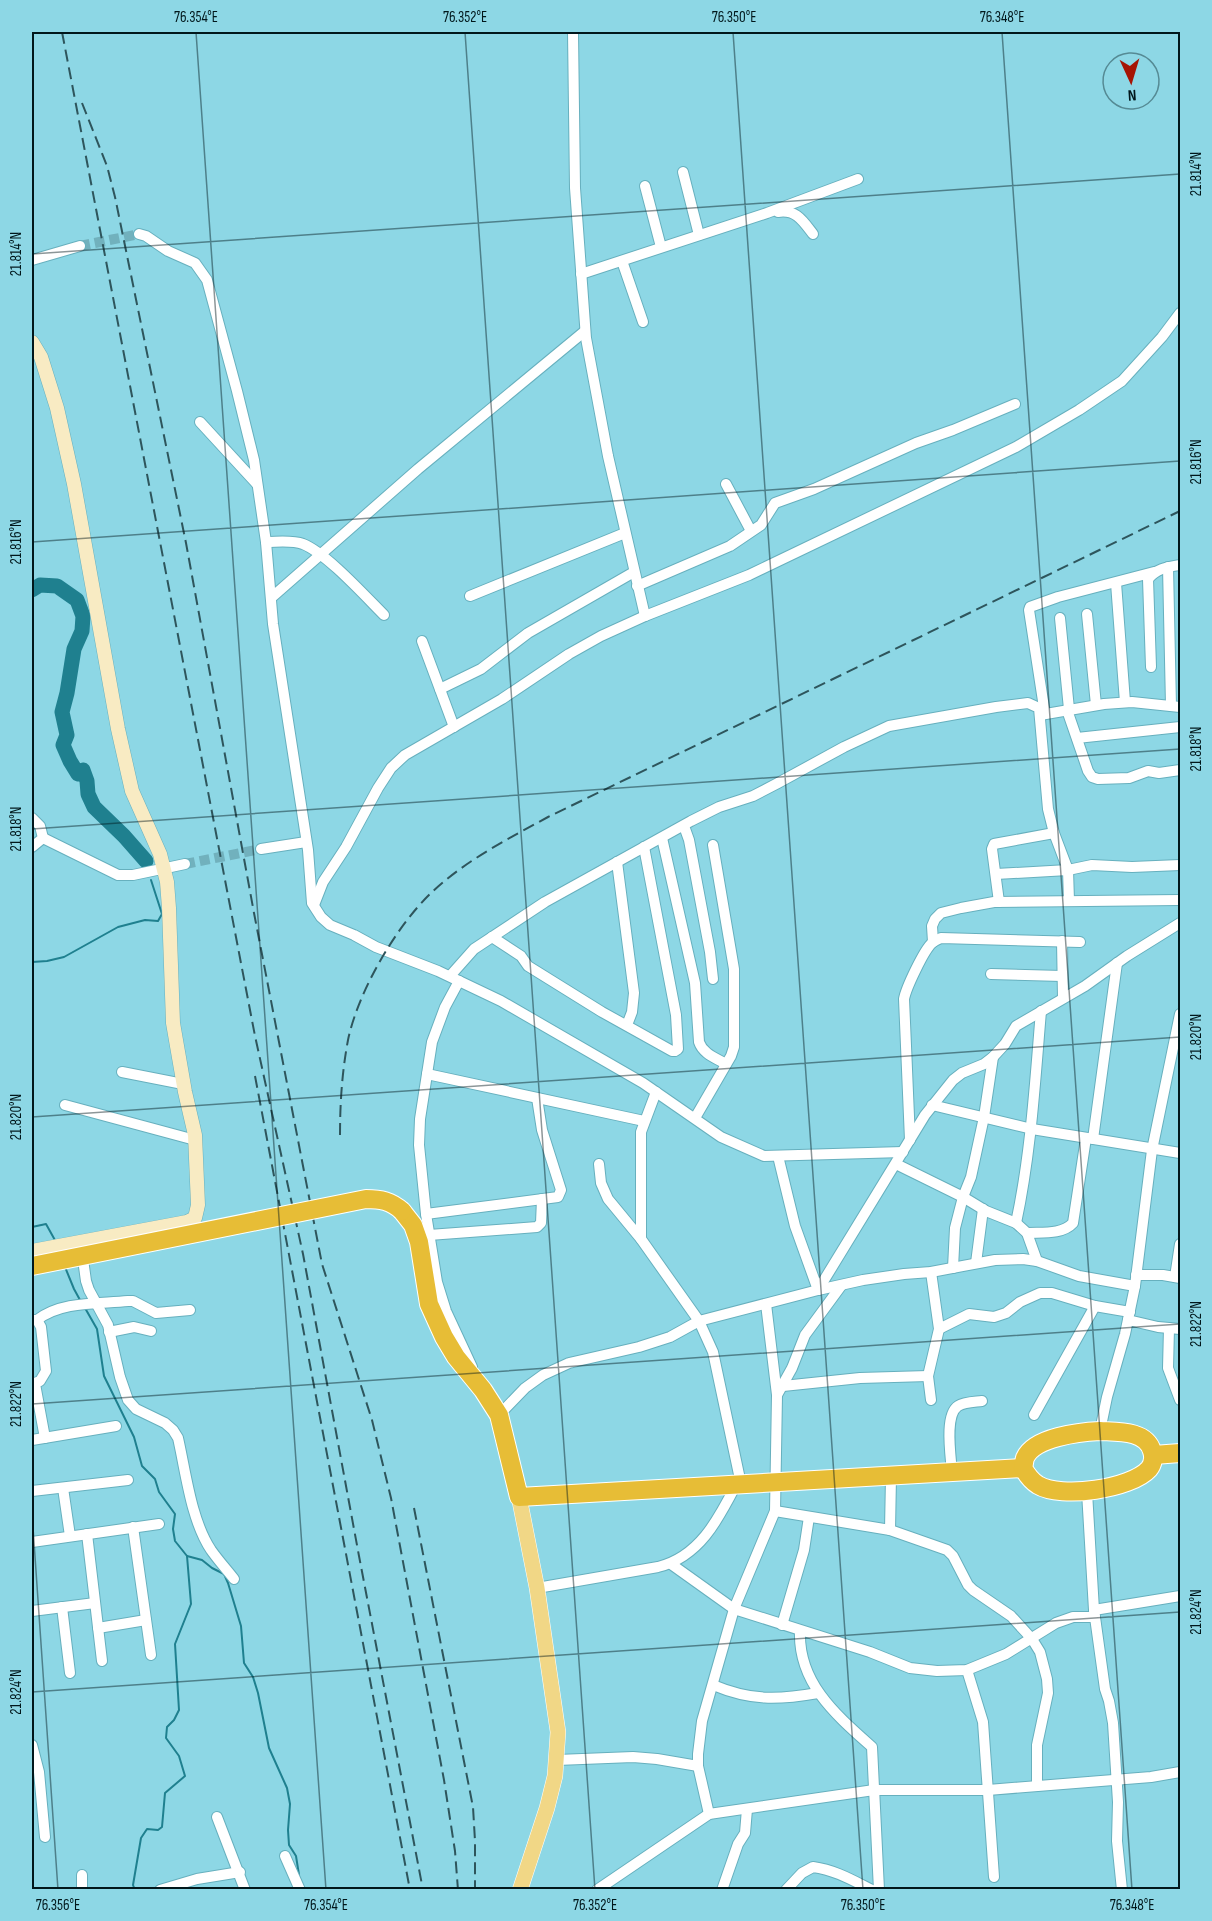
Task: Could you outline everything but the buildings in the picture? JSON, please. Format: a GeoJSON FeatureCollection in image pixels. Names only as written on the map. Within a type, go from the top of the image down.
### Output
{"type":"FeatureCollection","features":[{"type":"Feature","properties":{"kind":"highway"},"geometry":{"type":"LineString","coordinates":[[32,1266],[366,1199],[384,1200],[402,1211],[413,1225],[419,1242],[429,1304],[456,1357],[483,1390],[499,1415],[519,1497],[1023,1468]]}},
{"type":"Feature","properties":{"kind":"highway"},"geometry":{"type":"LineString","coordinates":[[1100,1431],[1123,1432],[1146,1441],[1154,1455],[1149,1469],[1124,1485],[1087,1492],[1040,1487],[1029,1478],[1023,1468],[1025,1457],[1043,1442],[1081,1432],[1100,1431]]}},
{"type":"Feature","properties":{"kind":"highway"},"geometry":{"type":"LineString","coordinates":[[1154,1455],[1180,1453]]}},
{"type":"Feature","properties":{"kind":"main road"},"geometry":{"type":"LineString","coordinates":[[519,1497],[537,1588],[558,1732],[555,1776],[547,1808],[519,1890]]}},
{"type":"Feature","properties":{"kind":"street"},"geometry":{"type":"LineString","coordinates":[[573,32],[575,188],[585,331],[608,456],[645,616]]}},
{"type":"Feature","properties":{"kind":"street"},"geometry":{"type":"LineString","coordinates":[[683,172],[699,235]]}},
{"type":"Feature","properties":{"kind":"street"},"geometry":{"type":"LineString","coordinates":[[581,274],[767,213],[858,179]]}},
{"type":"Feature","properties":{"kind":"street"},"geometry":{"type":"LineString","coordinates":[[645,186],[661,247]]}},
{"type":"Feature","properties":{"kind":"street"},"geometry":{"type":"LineString","coordinates":[[767,213],[786,211],[800,217],[813,234]]}},
{"type":"Feature","properties":{"kind":"street"},"geometry":{"type":"LineString","coordinates":[[139,234],[195,263],[207,280],[237,391],[254,460],[266,542],[285,711],[306,842],[312,903],[321,917],[330,925],[376,947],[501,1001],[656,1092],[721,1137],[764,1156],[903,1152]]}},
{"type":"Feature","properties":{"kind":"street"},"geometry":{"type":"LineString","coordinates":[[32,260],[80,246]]}},
{"type":"Feature","properties":{"kind":"street"},"geometry":{"type":"LineString","coordinates":[[622,261],[643,322]]}},
{"type":"Feature","properties":{"kind":"street"},"geometry":{"type":"LineString","coordinates":[[314,907],[323,882],[346,847],[378,788],[391,768],[405,755],[502,699],[601,636],[749,574],[1016,447],[1079,410],[1122,381],[1162,337],[1180,313]]}},
{"type":"Feature","properties":{"kind":"street"},"geometry":{"type":"LineString","coordinates":[[271,598],[418,469],[585,331]]}},
{"type":"Feature","properties":{"kind":"street"},"geometry":{"type":"LineString","coordinates":[[32,342],[41,357],[57,408],[74,484],[118,729],[132,791],[160,854],[164,869],[169,908],[173,1023],[195,1140],[198,1205],[195,1218],[187,1222],[32,1251]]}},
{"type":"Feature","properties":{"kind":"street"},"geometry":{"type":"LineString","coordinates":[[637,586],[730,546],[761,525],[775,502],[814,489],[916,443],[1016,404]]}},
{"type":"Feature","properties":{"kind":"street"},"geometry":{"type":"LineString","coordinates":[[200,422],[257,484]]}},
{"type":"Feature","properties":{"kind":"street"},"geometry":{"type":"LineString","coordinates":[[726,484],[751,531]]}},
{"type":"Feature","properties":{"kind":"street"},"geometry":{"type":"LineString","coordinates":[[470,596],[625,533]]}},
{"type":"Feature","properties":{"kind":"street"},"geometry":{"type":"LineString","coordinates":[[266,542],[303,544],[321,555],[384,615]]}},
{"type":"Feature","properties":{"kind":"street"},"geometry":{"type":"LineString","coordinates":[[1069,902],[1068,870],[1054,834],[1048,809],[1042,715],[1029,610],[1030,607],[1058,597],[1180,565]]}},
{"type":"Feature","properties":{"kind":"street"},"geometry":{"type":"LineString","coordinates":[[1042,715],[1125,702],[1176,706],[1168,567]]}},
{"type":"Feature","properties":{"kind":"street"},"geometry":{"type":"LineString","coordinates":[[440,689],[481,669],[528,633],[634,572]]}},
{"type":"Feature","properties":{"kind":"street"},"geometry":{"type":"LineString","coordinates":[[1151,667],[1148,579],[1154,572]]}},
{"type":"Feature","properties":{"kind":"street"},"geometry":{"type":"LineString","coordinates":[[1116,583],[1125,702]]}},
{"type":"Feature","properties":{"kind":"street"},"geometry":{"type":"LineString","coordinates":[[1087,614],[1096,705]]}},
{"type":"Feature","properties":{"kind":"street"},"geometry":{"type":"LineString","coordinates":[[1060,618],[1068,710],[1092,777],[1098,779],[1130,778],[1148,771],[1159,773],[1180,770]]}},
{"type":"Feature","properties":{"kind":"street"},"geometry":{"type":"LineString","coordinates":[[422,640],[454,727]]}},
{"type":"Feature","properties":{"kind":"street"},"geometry":{"type":"LineString","coordinates":[[483,1390],[446,1311],[437,1282],[426,1214],[419,1145],[420,1119],[432,1042],[454,979],[474,949],[545,902],[719,807],[753,796],[844,747],[889,726],[996,706],[1028,703],[1039,708],[1042,715]]}},
{"type":"Feature","properties":{"kind":"street"},"geometry":{"type":"LineString","coordinates":[[1077,738],[1180,727]]}},
{"type":"Feature","properties":{"kind":"street"},"geometry":{"type":"LineString","coordinates":[[32,818],[40,826],[43,838],[118,875],[133,875],[185,864]]}},
{"type":"Feature","properties":{"kind":"street"},"geometry":{"type":"LineString","coordinates":[[684,826],[689,840],[713,979]]}},
{"type":"Feature","properties":{"kind":"street"},"geometry":{"type":"LineString","coordinates":[[999,902],[993,844],[1054,834]]}},
{"type":"Feature","properties":{"kind":"street"},"geometry":{"type":"LineString","coordinates":[[32,847],[43,838]]}},
{"type":"Feature","properties":{"kind":"street"},"geometry":{"type":"LineString","coordinates":[[662,838],[695,983],[699,1042],[705,1052],[726,1064]]}},
{"type":"Feature","properties":{"kind":"street"},"geometry":{"type":"LineString","coordinates":[[261,849],[306,842]]}},
{"type":"Feature","properties":{"kind":"street"},"geometry":{"type":"LineString","coordinates":[[695,1118],[734,1047],[734,969],[713,846]]}},
{"type":"Feature","properties":{"kind":"street"},"geometry":{"type":"LineString","coordinates":[[492,937],[521,956],[528,966],[675,1052],[678,1049],[676,1015],[644,848]]}},
{"type":"Feature","properties":{"kind":"street"},"geometry":{"type":"LineString","coordinates":[[617,862],[634,993],[632,1012],[627,1025]]}},
{"type":"Feature","properties":{"kind":"street"},"geometry":{"type":"LineString","coordinates":[[996,874],[1068,870],[1092,865],[1131,867],[1180,865]]}},
{"type":"Feature","properties":{"kind":"street"},"geometry":{"type":"LineString","coordinates":[[933,942],[934,919],[941,913],[961,908],[999,902],[1180,900]]}},
{"type":"Feature","properties":{"kind":"street"},"geometry":{"type":"LineString","coordinates":[[818,1290],[932,1105],[952,1080],[993,1057],[1005,1044],[1016,1026],[1084,986],[1180,923]]}},
{"type":"Feature","properties":{"kind":"street"},"geometry":{"type":"LineString","coordinates":[[910,1141],[904,999],[907,987],[933,942],[941,938],[1080,942]]}},
{"type":"Feature","properties":{"kind":"street"},"geometry":{"type":"LineString","coordinates":[[1062,941],[1063,998]]}},
{"type":"Feature","properties":{"kind":"street"},"geometry":{"type":"LineString","coordinates":[[1027,1233],[1060,1231],[1073,1224],[1117,963]]}},
{"type":"Feature","properties":{"kind":"street"},"geometry":{"type":"LineString","coordinates":[[991,974],[1062,976]]}},
{"type":"Feature","properties":{"kind":"street"},"geometry":{"type":"LineString","coordinates":[[1016,1223],[1032,1129],[1041,1011]]}},
{"type":"Feature","properties":{"kind":"street"},"geometry":{"type":"LineString","coordinates":[[1100,1431],[1136,1280],[1152,1150],[1180,1014]]}},
{"type":"Feature","properties":{"kind":"street"},"geometry":{"type":"LineString","coordinates":[[953,1268],[955,1228],[971,1177],[984,1117],[993,1057]]}},
{"type":"Feature","properties":{"kind":"street"},"geometry":{"type":"LineString","coordinates":[[122,1072],[183,1084]]}},
{"type":"Feature","properties":{"kind":"street"},"geometry":{"type":"LineString","coordinates":[[426,1074],[644,1121]]}},
{"type":"Feature","properties":{"kind":"street"},"geometry":{"type":"LineString","coordinates":[[641,1239],[640,1149],[644,1121],[656,1092]]}},
{"type":"Feature","properties":{"kind":"street"},"geometry":{"type":"LineString","coordinates":[[426,1214],[558,1197],[561,1190],[542,1130],[537,1098]]}},
{"type":"Feature","properties":{"kind":"street"},"geometry":{"type":"LineString","coordinates":[[64,1105],[195,1140]]}},
{"type":"Feature","properties":{"kind":"street"},"geometry":{"type":"LineString","coordinates":[[932,1105],[1032,1129],[1180,1153]]}},
{"type":"Feature","properties":{"kind":"street"},"geometry":{"type":"LineString","coordinates":[[778,1156],[798,1238],[818,1290]]}},
{"type":"Feature","properties":{"kind":"street"},"geometry":{"type":"LineString","coordinates":[[537,1588],[671,1564],[694,1549],[705,1536],[717,1521],[738,1484],[714,1352],[699,1321],[641,1239],[603,1191],[599,1164]]}},
{"type":"Feature","properties":{"kind":"street"},"geometry":{"type":"LineString","coordinates":[[896,1164],[983,1209],[1016,1223],[1027,1233],[1037,1261]]}},
{"type":"Feature","properties":{"kind":"street"},"geometry":{"type":"LineString","coordinates":[[429,1235],[537,1227],[541,1223],[542,1199]]}},
{"type":"Feature","properties":{"kind":"street"},"geometry":{"type":"LineString","coordinates":[[976,1263],[983,1209]]}},
{"type":"Feature","properties":{"kind":"street"},"geometry":{"type":"LineString","coordinates":[[81,1243],[86,1281],[104,1315],[128,1400],[136,1409],[165,1423],[178,1438],[196,1516],[211,1550],[234,1579]]}},
{"type":"Feature","properties":{"kind":"street"},"geometry":{"type":"LineString","coordinates":[[499,1415],[525,1388],[543,1375],[569,1363],[659,1340],[699,1321],[818,1290],[1002,1259],[1037,1261],[1079,1276],[1136,1280],[1178,1277],[1180,1244]]}},
{"type":"Feature","properties":{"kind":"street"},"geometry":{"type":"LineString","coordinates":[[931,1400],[928,1376],[939,1329],[932,1272]]}},
{"type":"Feature","properties":{"kind":"street"},"geometry":{"type":"LineString","coordinates":[[780,1391],[805,1335],[841,1286]]}},
{"type":"Feature","properties":{"kind":"street"},"geometry":{"type":"LineString","coordinates":[[939,1329],[969,1314],[994,1317],[1006,1313],[1020,1302],[1040,1293],[1059,1294],[1169,1328],[1180,1329]]}},
{"type":"Feature","properties":{"kind":"street"},"geometry":{"type":"LineString","coordinates":[[45,1438],[33,1384],[40,1381],[46,1371],[41,1327],[34,1320],[47,1312],[80,1305],[128,1301],[133,1301],[156,1313],[190,1310]]}},
{"type":"Feature","properties":{"kind":"street"},"geometry":{"type":"LineString","coordinates":[[709,1814],[698,1766],[702,1721],[734,1609],[775,1511],[780,1391],[766,1304]]}},
{"type":"Feature","properties":{"kind":"street"},"geometry":{"type":"LineString","coordinates":[[1034,1415],[1095,1306]]}},
{"type":"Feature","properties":{"kind":"street"},"geometry":{"type":"LineString","coordinates":[[109,1332],[134,1327],[151,1331]]}},
{"type":"Feature","properties":{"kind":"street"},"geometry":{"type":"LineString","coordinates":[[1169,1328],[1167,1362],[1180,1401]]}},
{"type":"Feature","properties":{"kind":"street"},"geometry":{"type":"LineString","coordinates":[[780,1391],[860,1378],[928,1376]]}},
{"type":"Feature","properties":{"kind":"street"},"geometry":{"type":"LineString","coordinates":[[952,1473],[950,1423],[952,1412],[965,1403],[982,1401]]}},
{"type":"Feature","properties":{"kind":"street"},"geometry":{"type":"LineString","coordinates":[[32,1440],[116,1426]]}},
{"type":"Feature","properties":{"kind":"street"},"geometry":{"type":"LineString","coordinates":[[890,1530],[891,1477]]}},
{"type":"Feature","properties":{"kind":"street"},"geometry":{"type":"LineString","coordinates":[[32,1491],[128,1480]]}},
{"type":"Feature","properties":{"kind":"street"},"geometry":{"type":"LineString","coordinates":[[63,1488],[70,1536]]}},
{"type":"Feature","properties":{"kind":"street"},"geometry":{"type":"LineString","coordinates":[[1087,1492],[1095,1613],[1105,1689],[1113,1722],[1118,1802],[1117,1841],[1122,1890]]}},
{"type":"Feature","properties":{"kind":"street"},"geometry":{"type":"LineString","coordinates":[[775,1511],[890,1530],[947,1550],[954,1556],[972,1590],[1011,1616],[1032,1640],[1044,1663],[1048,1693],[1037,1745],[1037,1786]]}},
{"type":"Feature","properties":{"kind":"street"},"geometry":{"type":"LineString","coordinates":[[782,1625],[804,1550],[809,1517]]}},
{"type":"Feature","properties":{"kind":"street"},"geometry":{"type":"LineString","coordinates":[[32,1542],[159,1524]]}},
{"type":"Feature","properties":{"kind":"street"},"geometry":{"type":"LineString","coordinates":[[133,1527],[151,1655]]}},
{"type":"Feature","properties":{"kind":"street"},"geometry":{"type":"LineString","coordinates":[[87,1534],[102,1661]]}},
{"type":"Feature","properties":{"kind":"street"},"geometry":{"type":"LineString","coordinates":[[671,1564],[734,1609],[870,1652],[910,1668],[937,1671],[967,1670],[1006,1654],[1032,1640],[1056,1623],[1073,1617],[1180,1596]]}},
{"type":"Feature","properties":{"kind":"street"},"geometry":{"type":"LineString","coordinates":[[32,1611],[95,1603]]}},
{"type":"Feature","properties":{"kind":"street"},"geometry":{"type":"LineString","coordinates":[[62,1607],[70,1673]]}},
{"type":"Feature","properties":{"kind":"street"},"geometry":{"type":"LineString","coordinates":[[98,1628],[146,1620]]}},
{"type":"Feature","properties":{"kind":"street"},"geometry":{"type":"LineString","coordinates":[[786,1890],[802,1874],[813,1867],[827,1869],[878,1889],[872,1747],[837,1715],[818,1693],[807,1675],[802,1659],[799,1644],[800,1631]]}},
{"type":"Feature","properties":{"kind":"street"},"geometry":{"type":"LineString","coordinates":[[967,1670],[983,1722],[994,1877]]}},
{"type":"Feature","properties":{"kind":"street"},"geometry":{"type":"LineString","coordinates":[[713,1685],[726,1691],[769,1699],[818,1693]]}},
{"type":"Feature","properties":{"kind":"street"},"geometry":{"type":"LineString","coordinates":[[32,1745],[39,1772],[45,1837]]}},
{"type":"Feature","properties":{"kind":"street"},"geometry":{"type":"LineString","coordinates":[[557,1760],[641,1758],[698,1766]]}},
{"type":"Feature","properties":{"kind":"street"},"geometry":{"type":"LineString","coordinates":[[597,1890],[709,1814],[874,1790],[988,1791],[1180,1772]]}},
{"type":"Feature","properties":{"kind":"street"},"geometry":{"type":"LineString","coordinates":[[722,1890],[738,1844],[745,1833],[747,1809]]}},
{"type":"Feature","properties":{"kind":"street"},"geometry":{"type":"LineString","coordinates":[[217,1817],[245,1890]]}},
{"type":"Feature","properties":{"kind":"street"},"geometry":{"type":"LineString","coordinates":[[285,1856],[300,1890]]}},
{"type":"Feature","properties":{"kind":"street"},"geometry":{"type":"LineString","coordinates":[[160,1890],[197,1879],[240,1872]]}},
{"type":"Feature","properties":{"kind":"street"},"geometry":{"type":"LineString","coordinates":[[82,1875],[82,1890]]}},
{"type":"Feature","properties":{"kind":"waterway"},"geometry":{"type":"LineString","coordinates":[[32,590],[40,585],[57,586],[77,600],[83,616],[82,631],[74,649],[62,712],[67,735],[63,745],[78,774],[83,770],[88,794],[94,807],[146,861]]}},
{"type":"Feature","properties":{"kind":"waterway"},"geometry":{"type":"LineString","coordinates":[[32,962],[64,957],[118,927],[145,920],[158,921],[162,914],[151,880]]}},
{"type":"Feature","properties":{"kind":"waterway"},"geometry":{"type":"LineString","coordinates":[[32,1227],[46,1224],[56,1242]]}},
{"type":"Feature","properties":{"kind":"waterway"},"geometry":{"type":"LineString","coordinates":[[65,1267],[80,1300]]}},
{"type":"Feature","properties":{"kind":"waterway"},"geometry":{"type":"LineString","coordinates":[[85,1308],[97,1329],[104,1376],[134,1437],[142,1466],[155,1479],[159,1492],[175,1514],[173,1529],[175,1541],[187,1556],[191,1604],[175,1644],[179,1710],[167,1727],[166,1738],[179,1756],[185,1776],[165,1793],[162,1827],[158,1830],[147,1829],[141,1838],[133,1885],[135,1890]]}},
{"type":"Feature","properties":{"kind":"waterway"},"geometry":{"type":"LineString","coordinates":[[187,1556],[202,1560],[224,1574],[228,1583],[241,1626],[244,1663],[253,1677],[258,1693],[269,1748],[287,1788],[290,1804],[289,1845],[296,1856],[299,1875]]}},
{"type":"Feature","properties":{"kind":"tunnel"},"geometry":{"type":"LineString","coordinates":[[80,246],[139,234]]}},
{"type":"Feature","properties":{"kind":"tunnel"},"geometry":{"type":"LineString","coordinates":[[185,864],[261,849]]}},
{"type":"Feature","properties":{"kind":"railway"},"geometry":{"type":"LineString","coordinates":[[62,32],[255,1036],[303,1254],[423,1890]]}},
{"type":"Feature","properties":{"kind":"railway"},"geometry":{"type":"LineString","coordinates":[[82,103],[107,166],[115,197],[186,543],[322,1264],[372,1420],[391,1498],[444,1780],[455,1851],[458,1890]]}},
{"type":"Feature","properties":{"kind":"railway"},"geometry":{"type":"LineString","coordinates":[[340,1135],[346,1052],[360,1002],[391,942],[404,924],[430,894],[457,871],[487,851],[548,817],[1180,511]]}},
{"type":"Feature","properties":{"kind":"railway"},"geometry":{"type":"LineString","coordinates":[[255,1076],[410,1890]]}},
{"type":"Feature","properties":{"kind":"railway"},"geometry":{"type":"LineString","coordinates":[[414,1508],[473,1807],[475,1890]]}}]}
